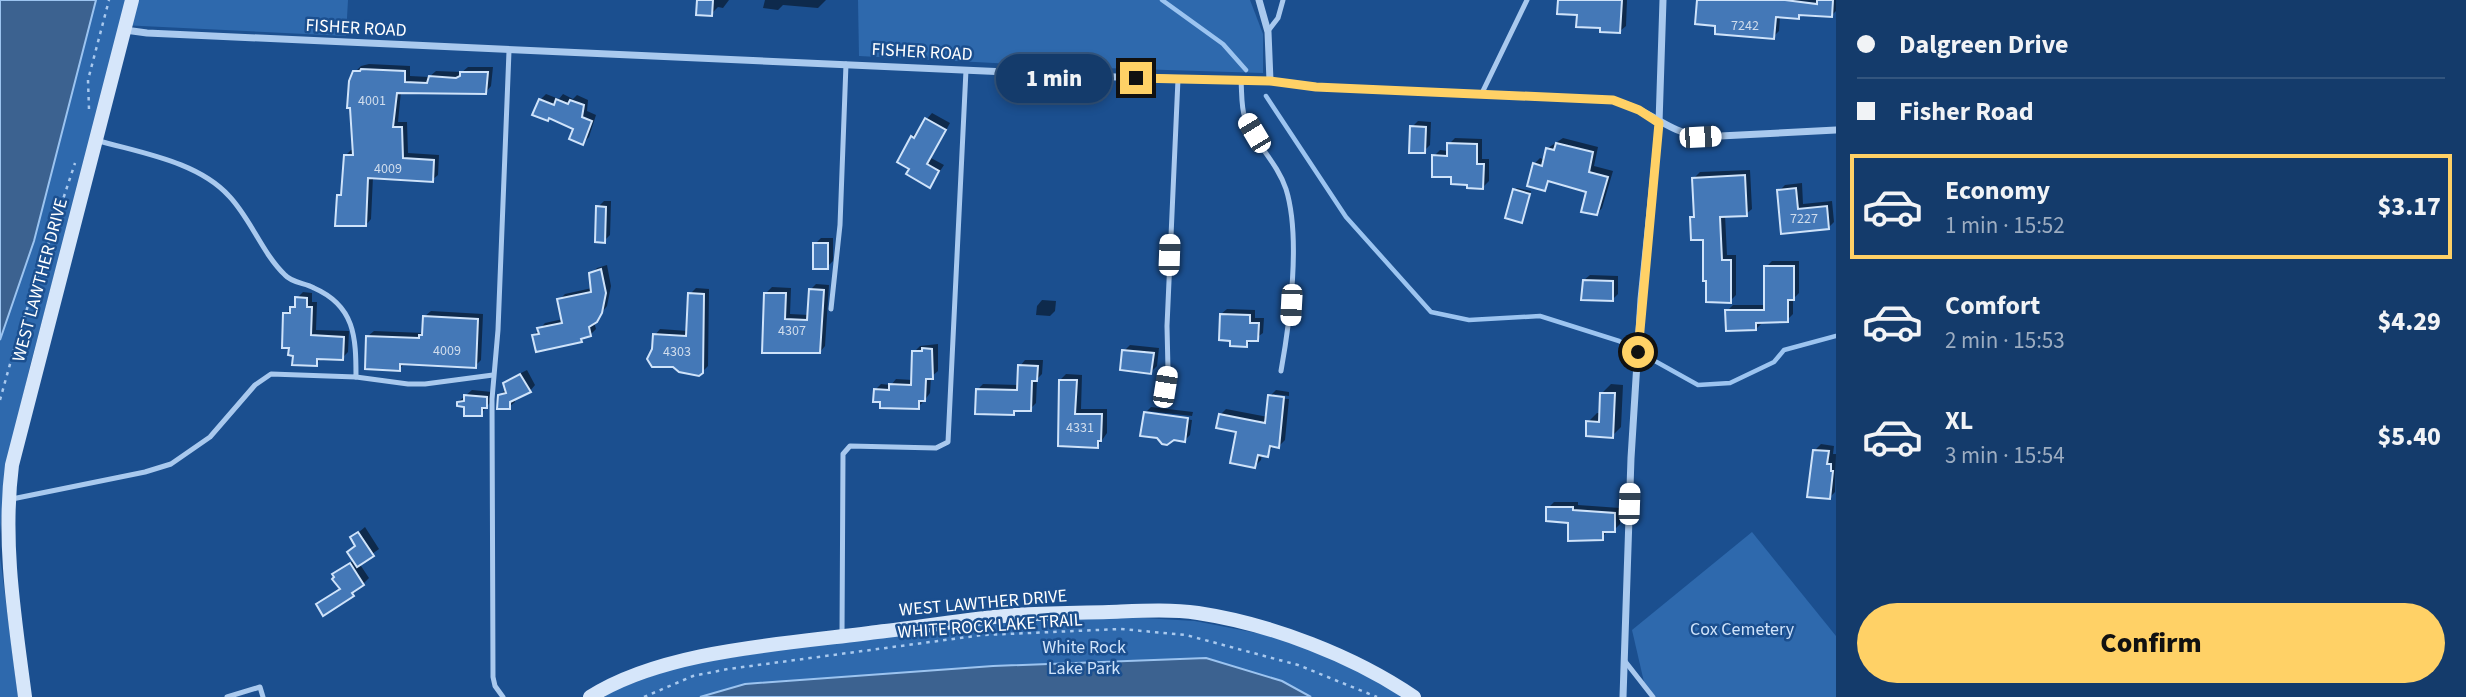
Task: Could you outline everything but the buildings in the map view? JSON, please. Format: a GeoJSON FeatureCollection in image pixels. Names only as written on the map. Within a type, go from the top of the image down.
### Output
{"type":"FeatureCollection","features":[{"type":"Feature","properties":{"kind":"street","name":"WEST LAWTHER DRIVE"},"geometry":{"type":"LineString","coordinates":[[25,697],[9,559],[8,500],[15,453],[132,0]]}},
{"type":"Feature","properties":{"kind":"street"},"geometry":{"type":"LineString","coordinates":[[1259,0],[1268,32],[1270,81]]}},
{"type":"Feature","properties":{"kind":"street"},"geometry":{"type":"LineString","coordinates":[[1623,697],[1636,378],[1641,299],[1659,123],[1663,0]]}},
{"type":"Feature","properties":{"kind":"street","name":"FISHER ROAD"},"geometry":{"type":"LineString","coordinates":[[125,30],[509,51],[1270,81],[1316,87],[1613,100],[1639,110],[1682,134],[1700,137],[1836,130]]}},
{"type":"Feature","properties":{"kind":"street","name":"WEST LAWTHER DRIVE"},"geometry":{"type":"LineString","coordinates":[[590,697],[609,685],[666,664],[736,651],[1014,615],[1142,611],[1197,613],[1251,625],[1302,641],[1354,664],[1414,697]]}},
{"type":"Feature","properties":{"kind":"lane"},"geometry":{"type":"LineString","coordinates":[[1268,32],[1278,18],[1283,0]]}},
{"type":"Feature","properties":{"kind":"lane"},"geometry":{"type":"LineString","coordinates":[[1480,95],[1527,0]]}},
{"type":"Feature","properties":{"kind":"lane"},"geometry":{"type":"LineString","coordinates":[[503,697],[495,686],[493,677],[493,375],[498,330],[509,51]]}},
{"type":"Feature","properties":{"kind":"lane"},"geometry":{"type":"LineString","coordinates":[[831,309],[840,225],[846,64]]}},
{"type":"Feature","properties":{"kind":"lane"},"geometry":{"type":"LineString","coordinates":[[842,637],[843,454],[850,446],[936,448],[948,442],[966,70]]}},
{"type":"Feature","properties":{"kind":"lane"},"geometry":{"type":"LineString","coordinates":[[1165,387],[1168,370],[1167,326],[1178,79]]}},
{"type":"Feature","properties":{"kind":"lane"},"geometry":{"type":"LineString","coordinates":[[1241,81],[1245,118],[1277,167],[1286,189],[1291,214],[1290,327],[1281,371]]}},
{"type":"Feature","properties":{"kind":"lane"},"geometry":{"type":"LineString","coordinates":[[96,140],[183,166],[207,178],[229,196],[286,277],[328,294],[339,303],[348,316],[356,344],[356,377]]}},
{"type":"Feature","properties":{"kind":"lane"},"geometry":{"type":"LineString","coordinates":[[8,500],[145,472],[171,464],[210,437],[255,385],[271,373],[356,377],[416,384],[493,375]]}},
{"type":"Feature","properties":{"kind":"lane"},"geometry":{"type":"LineString","coordinates":[[1624,660],[1653,697]]}},
{"type":"Feature","properties":{"kind":"lane"},"geometry":{"type":"LineString","coordinates":[[227,697],[260,687],[263,697]]}},
{"type":"Feature","properties":{"kind":"path"},"geometry":{"type":"LineString","coordinates":[[88,117],[88,80],[109,0]]}},
{"type":"Feature","properties":{"kind":"path"},"geometry":{"type":"LineString","coordinates":[[0,400],[76,158]]}},
{"type":"Feature","properties":{"kind":"path","name":"WHITE ROCK LAKE TRAIL"},"geometry":{"type":"LineString","coordinates":[[644,697],[693,676],[728,669],[982,635],[1121,629],[1186,635],[1298,665],[1377,697]]}},
{"type":"Feature","properties":{"kind":"green space"},"geometry":{"type":"Polygon","coordinates":[[[0,0],[348,0],[346,36],[121,25],[30,366],[6,468],[0,534],[0,0]]]}},
{"type":"Feature","properties":{"kind":"green space"},"geometry":{"type":"Polygon","coordinates":[[[858,0],[1250,0],[1263,34],[1263,73],[859,56],[858,0]]]}},
{"type":"Feature","properties":{"kind":"green space","name":"Cox Cemetery"},"geometry":{"type":"Polygon","coordinates":[[[1752,532],[1836,636],[1836,697],[1656,697],[1644,682],[1632,630],[1752,532]]]}},
{"type":"Feature","properties":{"kind":"green space"},"geometry":{"type":"Polygon","coordinates":[[[0,556],[18,697],[0,697],[0,556]]]}},
{"type":"Feature","properties":{"kind":"green space","name":"White Rock Lake Park"},"geometry":{"type":"Polygon","coordinates":[[[1109,616],[1195,621],[1272,636],[1348,664],[1407,697],[604,697],[612,691],[674,668],[721,659],[868,637],[1013,620],[1109,616]]]}},
{"type":"Feature","properties":{"kind":"shaded area"},"geometry":{"type":"Polygon","coordinates":[[[0,0],[96,0],[34,241],[0,340],[0,0]]]}},
{"type":"Feature","properties":{"kind":"shaded area"},"geometry":{"type":"Polygon","coordinates":[[[1206,658],[1282,681],[1311,697],[700,697],[745,684],[993,666],[1206,658]]]}},
{"type":"Feature","properties":{"kind":"waterway"},"geometry":{"type":"LineString","coordinates":[[1162,0],[1223,44],[1246,70]]}},
{"type":"Feature","properties":{"kind":"waterway"},"geometry":{"type":"LineString","coordinates":[[1266,96],[1346,217],[1431,312],[1469,320],[1540,316],[1619,341],[1698,385],[1730,383],[1774,362],[1784,350],[1836,336]]}},
{"type":"Feature","properties":{"kind":"route"},"geometry":{"type":"LineString","coordinates":[[1136,78],[1270,81],[1316,87],[1613,100],[1639,110],[1659,123],[1638,352]]}}]}
